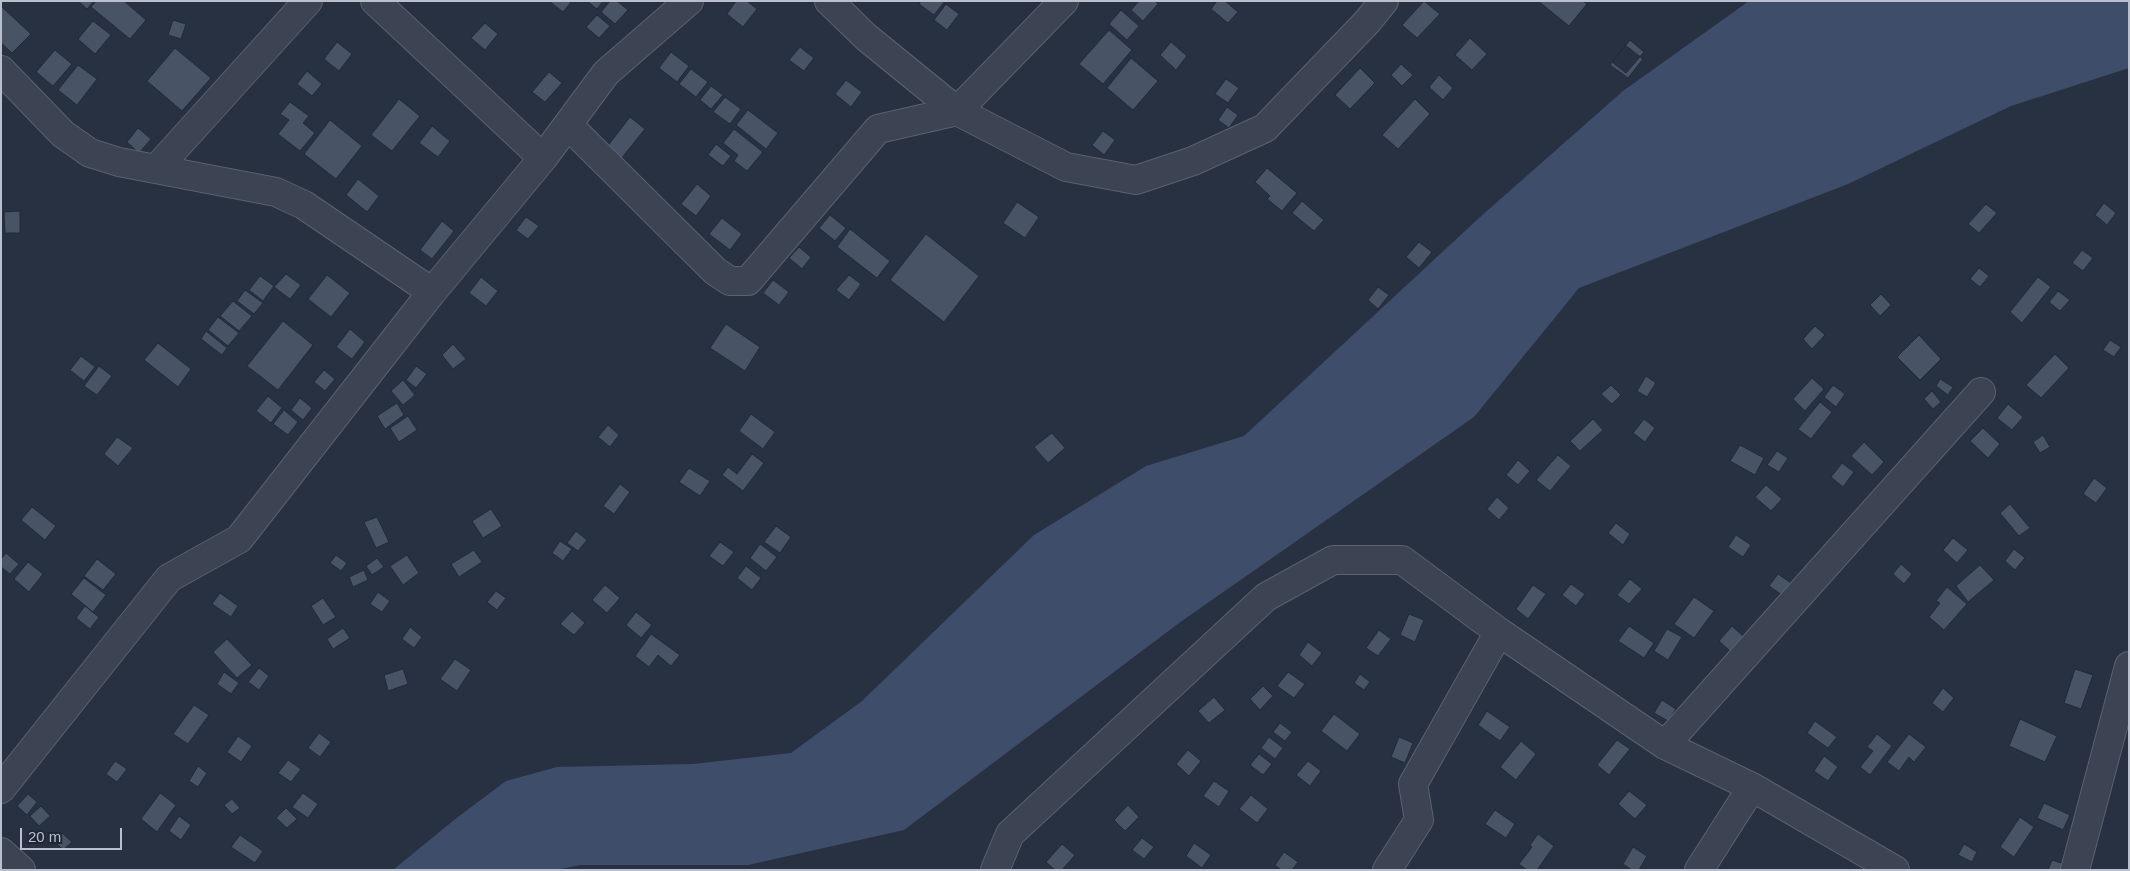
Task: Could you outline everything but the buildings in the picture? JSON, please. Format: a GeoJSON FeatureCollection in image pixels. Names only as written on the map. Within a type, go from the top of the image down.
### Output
{"type":"FeatureCollection","features":[{"type":"Feature","properties":{"kind":"street"},"geometry":{"type":"LineString","coordinates":[[157,168],[308,1]]}},
{"type":"Feature","properties":{"kind":"street"},"geometry":{"type":"LineString","coordinates":[[375,1],[543,158]]}},
{"type":"Feature","properties":{"kind":"street"},"geometry":{"type":"LineString","coordinates":[[1,789],[170,578],[239,539],[432,292],[543,158],[606,73],[689,1]]}},
{"type":"Feature","properties":{"kind":"street"},"geometry":{"type":"LineString","coordinates":[[829,1],[866,37],[957,111],[1066,167],[1136,180],[1193,161],[1265,128],[1367,22],[1384,1]]}},
{"type":"Feature","properties":{"kind":"street"},"geometry":{"type":"LineString","coordinates":[[568,125],[715,271],[730,281],[748,281],[878,129],[957,111],[1064,1]]}},
{"type":"Feature","properties":{"kind":"street"},"geometry":{"type":"LineString","coordinates":[[1,70],[63,134],[90,153],[119,162],[276,192],[304,205],[432,292]]}},
{"type":"Feature","properties":{"kind":"street"},"geometry":{"type":"LineString","coordinates":[[1665,746],[1981,392]]}},
{"type":"Feature","properties":{"kind":"street"},"geometry":{"type":"LineString","coordinates":[[995,870],[1010,834],[1266,597],[1333,560],[1402,560],[1499,632],[1665,746],[1752,786],[1895,870]]}},
{"type":"Feature","properties":{"kind":"street"},"geometry":{"type":"LineString","coordinates":[[1387,870],[1419,820],[1413,784],[1499,632]]}},
{"type":"Feature","properties":{"kind":"street"},"geometry":{"type":"LineString","coordinates":[[2074,870],[2129,666]]}},
{"type":"Feature","properties":{"kind":"street"},"geometry":{"type":"LineString","coordinates":[[1699,870],[1752,786]]}},
{"type":"Feature","properties":{"kind":"street"},"geometry":{"type":"LineString","coordinates":[[1,852],[21,870]]}},
{"type":"Feature","properties":{"kind":"water"},"geometry":{"type":"Polygon","coordinates":[[[1749,1],[2129,1],[2129,68],[2011,106],[1848,184],[1579,288],[1474,417],[1179,623],[904,830],[748,865],[580,865],[557,870],[393,870],[454,820],[506,781],[557,767],[693,764],[791,753],[862,701],[1034,535],[1146,466],[1244,436],[1479,218],[1623,91],[1749,1]]]}}]}
